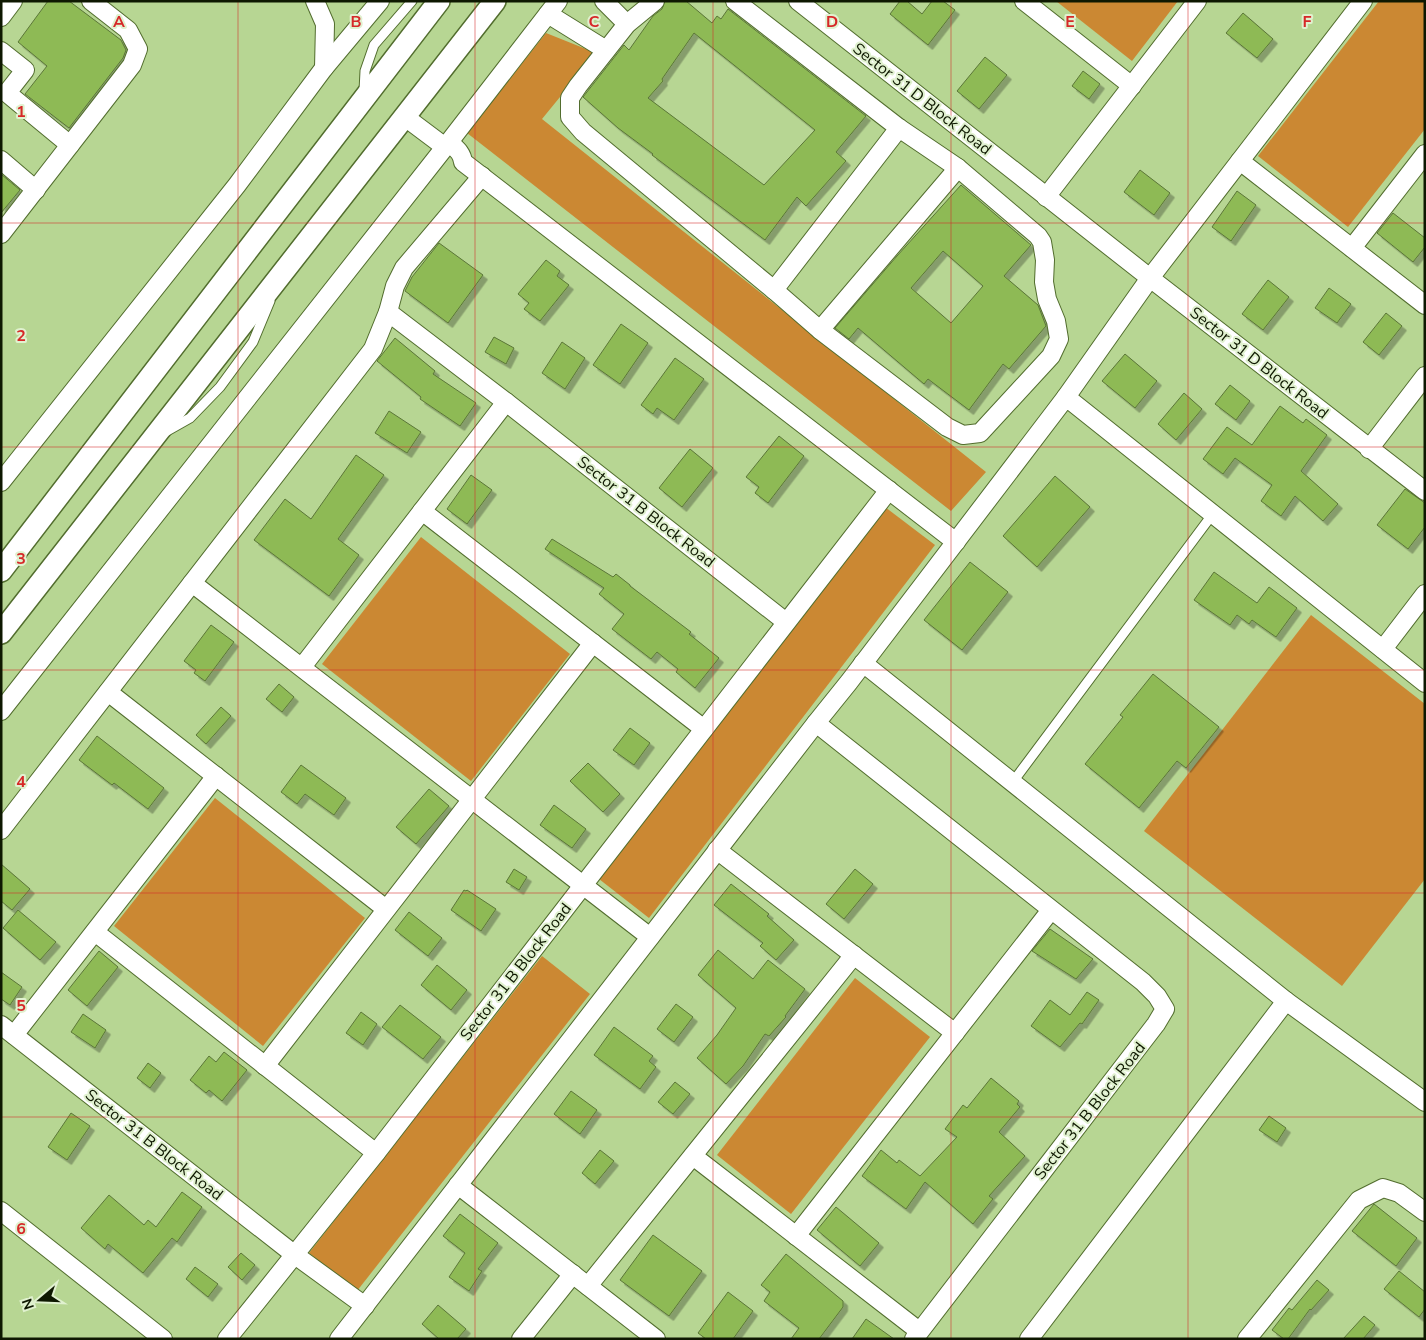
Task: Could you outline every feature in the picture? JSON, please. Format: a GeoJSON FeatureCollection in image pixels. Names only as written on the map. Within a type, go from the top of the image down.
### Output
{"type":"FeatureCollection","features":[{"type":"Feature","properties":{"kind":"street"},"geometry":{"type":"LineString","coordinates":[[1,17],[13,1]]}},
{"type":"Feature","properties":{"kind":"street"},"geometry":{"type":"LineString","coordinates":[[1,234],[132,65],[138,49],[128,30],[91,1]]}},
{"type":"Feature","properties":{"kind":"street"},"geometry":{"type":"LineString","coordinates":[[315,1],[324,24],[324,68]]}},
{"type":"Feature","properties":{"kind":"street"},"geometry":{"type":"LineString","coordinates":[[1,482],[237,185],[324,68],[380,1]]}},
{"type":"Feature","properties":{"kind":"street"},"geometry":{"type":"LineString","coordinates":[[1,571],[439,1]]}},
{"type":"Feature","properties":{"kind":"street"},"geometry":{"type":"LineString","coordinates":[[1,633],[495,1]]}},
{"type":"Feature","properties":{"kind":"street"},"geometry":{"type":"LineString","coordinates":[[604,1],[627,24]]}},
{"type":"Feature","properties":{"kind":"street"},"geometry":{"type":"LineString","coordinates":[[655,1],[627,24],[570,98],[570,117],[583,132],[820,330],[947,427],[963,435],[980,433],[1051,356],[1058,339],[1056,321],[1047,299],[1044,282],[1042,242],[1038,236],[958,168],[899,128],[735,1]]}},
{"type":"Feature","properties":{"kind":"street","name":"Sector 31 D Block Road"},"geometry":{"type":"LineString","coordinates":[[798,1],[1425,492]]}},
{"type":"Feature","properties":{"kind":"street"},"geometry":{"type":"LineString","coordinates":[[1024,1],[1132,86]]}},
{"type":"Feature","properties":{"kind":"street"},"geometry":{"type":"LineString","coordinates":[[1046,197],[1197,1]]}},
{"type":"Feature","properties":{"kind":"street"},"geometry":{"type":"LineString","coordinates":[[339,1339],[864,663],[1066,397],[1150,278],[1240,161],[1355,4]]}},
{"type":"Feature","properties":{"kind":"street"},"geometry":{"type":"LineString","coordinates":[[1,711],[553,8],[606,50]]}},
{"type":"Feature","properties":{"kind":"street"},"geometry":{"type":"LineString","coordinates":[[1,51],[25,70],[7,93],[70,145]]}},
{"type":"Feature","properties":{"kind":"street"},"geometry":{"type":"LineString","coordinates":[[405,117],[445,147],[453,160],[463,162],[482,176],[956,542]]}},
{"type":"Feature","properties":{"kind":"street"},"geometry":{"type":"LineString","coordinates":[[774,290],[899,128]]}},
{"type":"Feature","properties":{"kind":"street"},"geometry":{"type":"LineString","coordinates":[[1352,248],[1425,154]]}},
{"type":"Feature","properties":{"kind":"street"},"geometry":{"type":"LineString","coordinates":[[1,160],[36,190]]}},
{"type":"Feature","properties":{"kind":"street"},"geometry":{"type":"LineString","coordinates":[[1240,161],[1425,305]]}},
{"type":"Feature","properties":{"kind":"street"},"geometry":{"type":"LineString","coordinates":[[820,330],[958,168]]}},
{"type":"Feature","properties":{"kind":"street"},"geometry":{"type":"LineString","coordinates":[[1,830],[373,349],[388,312],[395,286],[404,268],[482,176]]}},
{"type":"Feature","properties":{"kind":"street","name":"Sector 31 B Block Road"},"geometry":{"type":"LineString","coordinates":[[388,312],[506,402],[786,622]]}},
{"type":"Feature","properties":{"kind":"street"},"geometry":{"type":"LineString","coordinates":[[1369,448],[1425,376]]}},
{"type":"Feature","properties":{"kind":"street"},"geometry":{"type":"LineString","coordinates":[[1066,397],[1425,683]]}},
{"type":"Feature","properties":{"kind":"street"},"geometry":{"type":"LineString","coordinates":[[302,667],[506,402]]}},
{"type":"Feature","properties":{"kind":"street","name":"Sector 31 B Block Road"},"geometry":{"type":"LineString","coordinates":[[227,1339],[376,1154],[889,490]]}},
{"type":"Feature","properties":{"kind":"street"},"geometry":{"type":"LineString","coordinates":[[422,511],[704,729]]}},
{"type":"Feature","properties":{"kind":"street"},"geometry":{"type":"LineString","coordinates":[[192,583],[650,937]]}},
{"type":"Feature","properties":{"kind":"street"},"geometry":{"type":"LineString","coordinates":[[1383,649],[1425,594]]}},
{"type":"Feature","properties":{"kind":"street"},"geometry":{"type":"LineString","coordinates":[[265,1066],[593,643]]}},
{"type":"Feature","properties":{"kind":"street"},"geometry":{"type":"LineString","coordinates":[[864,663],[1286,1001],[1425,1102]]}},
{"type":"Feature","properties":{"kind":"street"},"geometry":{"type":"LineString","coordinates":[[108,692],[386,909]]}},
{"type":"Feature","properties":{"kind":"street","name":"Sector 31 B Block Road"},"geometry":{"type":"LineString","coordinates":[[693,1156],[796,1236],[917,1335],[1156,1024],[1165,1009],[1157,996],[1143,982],[816,723]]}},
{"type":"Feature","properties":{"kind":"street","name":"Sector 31 B Block Road"},"geometry":{"type":"LineString","coordinates":[[216,776],[95,932],[8,1030],[295,1255],[365,1306]]}},
{"type":"Feature","properties":{"kind":"street"},"geometry":{"type":"LineString","coordinates":[[717,850],[955,1032]]}},
{"type":"Feature","properties":{"kind":"street"},"geometry":{"type":"LineString","coordinates":[[796,1236],[1051,910]]}},
{"type":"Feature","properties":{"kind":"street"},"geometry":{"type":"LineString","coordinates":[[95,932],[376,1154]]}},
{"type":"Feature","properties":{"kind":"street"},"geometry":{"type":"LineString","coordinates":[[588,1286],[854,955]]}},
{"type":"Feature","properties":{"kind":"street"},"geometry":{"type":"LineString","coordinates":[[1029,1339],[1286,1001]]}},
{"type":"Feature","properties":{"kind":"street"},"geometry":{"type":"LineString","coordinates":[[458,1185],[656,1339]]}},
{"type":"Feature","properties":{"kind":"street"},"geometry":{"type":"LineString","coordinates":[[1246,1339],[1359,1200],[1383,1188],[1399,1193],[1425,1212]]}},
{"type":"Feature","properties":{"kind":"street"},"geometry":{"type":"LineString","coordinates":[[1,1211],[163,1339]]}},
{"type":"Feature","properties":{"kind":"street"},"geometry":{"type":"LineString","coordinates":[[521,1339],[573,1274]]}},
{"type":"Feature","properties":{"kind":"lane"},"geometry":{"type":"LineString","coordinates":[[364,99],[365,71],[374,46],[412,1]]}},
{"type":"Feature","properties":{"kind":"lane"},"geometry":{"type":"LineString","coordinates":[[1012,783],[1212,515]]}},
{"type":"Feature","properties":{"kind":"shaded area"},"geometry":{"type":"Polygon","coordinates":[[[1056,1],[1178,1],[1132,61],[1056,1]]]}},
{"type":"Feature","properties":{"kind":"shaded area"},"geometry":{"type":"Polygon","coordinates":[[[1379,1],[1425,1],[1425,129],[1348,227],[1258,156],[1379,1]]]}},
{"type":"Feature","properties":{"kind":"shaded area"},"geometry":{"type":"Polygon","coordinates":[[[546,33],[596,53],[542,119],[986,472],[951,511],[467,133],[546,33]]]}},
{"type":"Feature","properties":{"kind":"shaded area"},"geometry":{"type":"Polygon","coordinates":[[[885,507],[935,545],[649,918],[599,879],[885,507]]]}},
{"type":"Feature","properties":{"kind":"shaded area"},"geometry":{"type":"Polygon","coordinates":[[[421,537],[570,654],[471,781],[322,664],[421,537]]]}},
{"type":"Feature","properties":{"kind":"shaded area"},"geometry":{"type":"Polygon","coordinates":[[[1311,615],[1425,704],[1425,879],[1342,986],[1144,831],[1311,615]]]}},
{"type":"Feature","properties":{"kind":"shaded area"},"geometry":{"type":"Polygon","coordinates":[[[215,798],[365,918],[263,1046],[114,926],[215,798]]]}},
{"type":"Feature","properties":{"kind":"shaded area"},"geometry":{"type":"Polygon","coordinates":[[[542,956],[590,994],[357,1291],[309,1253],[542,956]]]}},
{"type":"Feature","properties":{"kind":"shaded area"},"geometry":{"type":"Polygon","coordinates":[[[855,978],[930,1037],[791,1214],[717,1155],[855,978]]]}},
{"type":"Feature","properties":{"kind":"building"},"geometry":{"type":"Polygon","coordinates":[[[48,1],[69,1],[121,40],[126,50],[123,58],[69,128],[25,94],[47,66],[18,42],[48,1]]]}},
{"type":"Feature","properties":{"kind":"building"},"geometry":{"type":"Polygon","coordinates":[[[665,1],[686,1],[712,23],[717,16],[721,19],[728,9],[866,116],[836,152],[846,161],[806,206],[797,197],[765,240],[652,155],[583,97],[624,45],[629,50],[653,16],[662,9],[665,1]],[[694,33],[662,79],[663,81],[648,98],[764,185],[815,130],[694,33]]]}},
{"type":"Feature","properties":{"kind":"building"},"geometry":{"type":"Polygon","coordinates":[[[900,1],[907,1],[922,14],[932,1],[943,1],[955,10],[928,45],[890,14],[900,1]]]}},
{"type":"Feature","properties":{"kind":"building"},"geometry":{"type":"Polygon","coordinates":[[[1243,13],[1273,39],[1257,58],[1226,33],[1243,13]]]}},
{"type":"Feature","properties":{"kind":"building"},"geometry":{"type":"Polygon","coordinates":[[[985,57],[1007,75],[979,109],[957,91],[985,57]]]}},
{"type":"Feature","properties":{"kind":"building"},"geometry":{"type":"Polygon","coordinates":[[[1083,71],[1100,84],[1089,99],[1072,86],[1083,71]]]}},
{"type":"Feature","properties":{"kind":"building"},"geometry":{"type":"Polygon","coordinates":[[[1140,170],[1170,193],[1154,215],[1124,192],[1140,170]]]}},
{"type":"Feature","properties":{"kind":"building"},"geometry":{"type":"Polygon","coordinates":[[[1,174],[20,190],[1,213],[1,174]]]}},
{"type":"Feature","properties":{"kind":"building"},"geometry":{"type":"Polygon","coordinates":[[[961,185],[1031,245],[1004,276],[1038,305],[1046,326],[1009,369],[1003,364],[969,410],[928,379],[924,384],[858,328],[849,339],[835,328],[961,185]],[[943,251],[911,288],[951,323],[983,286],[943,251]]]}},
{"type":"Feature","properties":{"kind":"building"},"geometry":{"type":"Polygon","coordinates":[[[1237,191],[1256,205],[1231,241],[1212,227],[1237,191]]]}},
{"type":"Feature","properties":{"kind":"building"},"geometry":{"type":"Polygon","coordinates":[[[1393,213],[1425,238],[1425,247],[1413,262],[1377,233],[1393,213]]]}},
{"type":"Feature","properties":{"kind":"building"},"geometry":{"type":"Polygon","coordinates":[[[439,243],[483,275],[448,323],[405,291],[412,277],[439,243]]]}},
{"type":"Feature","properties":{"kind":"building"},"geometry":{"type":"Polygon","coordinates":[[[546,260],[560,271],[557,276],[569,285],[540,321],[524,309],[529,303],[518,294],[546,260]]]}},
{"type":"Feature","properties":{"kind":"building"},"geometry":{"type":"Polygon","coordinates":[[[1268,280],[1289,297],[1263,330],[1242,314],[1268,280]]]}},
{"type":"Feature","properties":{"kind":"building"},"geometry":{"type":"Polygon","coordinates":[[[1329,288],[1351,304],[1337,323],[1315,308],[1329,288]]]}},
{"type":"Feature","properties":{"kind":"building"},"geometry":{"type":"Polygon","coordinates":[[[1386,313],[1402,326],[1379,355],[1363,342],[1386,313]]]}},
{"type":"Feature","properties":{"kind":"building"},"geometry":{"type":"Polygon","coordinates":[[[621,324],[648,343],[620,384],[593,365],[621,324]]]}},
{"type":"Feature","properties":{"kind":"building"},"geometry":{"type":"Polygon","coordinates":[[[494,337],[514,348],[506,364],[485,352],[494,337]]]}},
{"type":"Feature","properties":{"kind":"building"},"geometry":{"type":"Polygon","coordinates":[[[395,338],[435,371],[433,374],[476,403],[460,426],[420,399],[421,397],[377,361],[395,338]]]}},
{"type":"Feature","properties":{"kind":"building"},"geometry":{"type":"Polygon","coordinates":[[[562,342],[585,358],[565,389],[542,373],[562,342]]]}},
{"type":"Feature","properties":{"kind":"building"},"geometry":{"type":"Polygon","coordinates":[[[1125,354],[1157,381],[1135,408],[1102,381],[1125,354]]]}},
{"type":"Feature","properties":{"kind":"building"},"geometry":{"type":"Polygon","coordinates":[[[675,358],[704,379],[674,420],[657,408],[653,414],[641,405],[675,358]]]}},
{"type":"Feature","properties":{"kind":"building"},"geometry":{"type":"Polygon","coordinates":[[[1230,385],[1250,401],[1236,420],[1215,404],[1230,385]]]}},
{"type":"Feature","properties":{"kind":"building"},"geometry":{"type":"Polygon","coordinates":[[[1184,393],[1202,409],[1176,440],[1158,424],[1184,393]]]}},
{"type":"Feature","properties":{"kind":"building"},"geometry":{"type":"Polygon","coordinates":[[[1280,406],[1303,423],[1306,419],[1327,435],[1301,471],[1338,504],[1323,521],[1295,496],[1281,516],[1261,501],[1272,485],[1235,458],[1223,474],[1203,459],[1227,427],[1252,445],[1280,406]]]}},
{"type":"Feature","properties":{"kind":"building"},"geometry":{"type":"Polygon","coordinates":[[[389,411],[421,432],[407,453],[375,433],[389,411]]]}},
{"type":"Feature","properties":{"kind":"building"},"geometry":{"type":"Polygon","coordinates":[[[779,436],[804,456],[768,503],[755,493],[759,487],[746,477],[779,436]]]}},
{"type":"Feature","properties":{"kind":"building"},"geometry":{"type":"Polygon","coordinates":[[[690,449],[713,468],[682,507],[659,488],[690,449]]]}},
{"type":"Feature","properties":{"kind":"building"},"geometry":{"type":"Polygon","coordinates":[[[356,455],[384,475],[338,539],[359,555],[329,596],[254,540],[285,499],[311,519],[356,455]]]}},
{"type":"Feature","properties":{"kind":"building"},"geometry":{"type":"Polygon","coordinates":[[[471,475],[492,490],[467,524],[447,509],[471,475]]]}},
{"type":"Feature","properties":{"kind":"building"},"geometry":{"type":"Polygon","coordinates":[[[1055,476],[1090,507],[1037,567],[1003,536],[1055,476]]]}},
{"type":"Feature","properties":{"kind":"building"},"geometry":{"type":"Polygon","coordinates":[[[1405,489],[1425,503],[1425,527],[1408,549],[1377,525],[1405,489]]]}},
{"type":"Feature","properties":{"kind":"building"},"geometry":{"type":"Polygon","coordinates":[[[552,539],[613,577],[616,574],[691,632],[689,634],[719,658],[695,688],[676,672],[678,669],[657,652],[651,659],[612,629],[624,614],[599,594],[604,588],[545,549],[552,539]]]}},
{"type":"Feature","properties":{"kind":"building"},"geometry":{"type":"Polygon","coordinates":[[[970,562],[1008,592],[962,650],[924,620],[970,562]]]}},
{"type":"Feature","properties":{"kind":"building"},"geometry":{"type":"Polygon","coordinates":[[[1214,572],[1257,603],[1269,587],[1297,608],[1276,637],[1252,620],[1249,624],[1237,615],[1230,625],[1194,600],[1214,572]]]}},
{"type":"Feature","properties":{"kind":"building"},"geometry":{"type":"Polygon","coordinates":[[[211,625],[234,642],[205,681],[194,673],[196,670],[184,661],[211,625]]]}},
{"type":"Feature","properties":{"kind":"building"},"geometry":{"type":"Polygon","coordinates":[[[1153,674],[1219,727],[1186,768],[1177,761],[1139,808],[1085,764],[1123,717],[1120,715],[1153,674]]]}},
{"type":"Feature","properties":{"kind":"building"},"geometry":{"type":"Polygon","coordinates":[[[279,684],[294,697],[282,712],[266,699],[279,684]]]}},
{"type":"Feature","properties":{"kind":"building"},"geometry":{"type":"Polygon","coordinates":[[[221,707],[231,716],[206,744],[196,735],[221,707]]]}},
{"type":"Feature","properties":{"kind":"building"},"geometry":{"type":"Polygon","coordinates":[[[630,728],[650,743],[634,765],[613,750],[630,728]]]}},
{"type":"Feature","properties":{"kind":"building"},"geometry":{"type":"Polygon","coordinates":[[[97,736],[164,788],[148,809],[114,783],[112,785],[79,760],[97,736]]]}},
{"type":"Feature","properties":{"kind":"building"},"geometry":{"type":"Polygon","coordinates":[[[588,763],[620,794],[603,812],[570,781],[588,763]]]}},
{"type":"Feature","properties":{"kind":"building"},"geometry":{"type":"Polygon","coordinates":[[[301,765],[346,798],[334,815],[305,794],[297,804],[281,792],[301,765]]]}},
{"type":"Feature","properties":{"kind":"building"},"geometry":{"type":"Polygon","coordinates":[[[429,789],[449,806],[416,844],[396,827],[429,789]]]}},
{"type":"Feature","properties":{"kind":"building"},"geometry":{"type":"Polygon","coordinates":[[[554,805],[586,829],[572,848],[540,825],[554,805]]]}},
{"type":"Feature","properties":{"kind":"building"},"geometry":{"type":"Polygon","coordinates":[[[1,864],[30,889],[12,910],[1,901],[1,864]]]}},
{"type":"Feature","properties":{"kind":"building"},"geometry":{"type":"Polygon","coordinates":[[[514,869],[527,877],[519,890],[506,882],[514,869]]]}},
{"type":"Feature","properties":{"kind":"building"},"geometry":{"type":"Polygon","coordinates":[[[855,869],[873,884],[844,919],[826,904],[855,869]]]}},
{"type":"Feature","properties":{"kind":"building"},"geometry":{"type":"Polygon","coordinates":[[[731,884],[769,914],[767,916],[794,940],[776,960],[760,946],[763,943],[714,905],[731,884]]]}},
{"type":"Feature","properties":{"kind":"building"},"geometry":{"type":"Polygon","coordinates":[[[464,890],[467,890],[496,909],[481,931],[451,910],[464,890]]]}},
{"type":"Feature","properties":{"kind":"building"},"geometry":{"type":"Polygon","coordinates":[[[18,910],[56,942],[40,960],[3,928],[18,910]]]}},
{"type":"Feature","properties":{"kind":"building"},"geometry":{"type":"Polygon","coordinates":[[[409,912],[442,938],[428,956],[395,930],[409,912]]]}},
{"type":"Feature","properties":{"kind":"building"},"geometry":{"type":"Polygon","coordinates":[[[1050,929],[1093,959],[1076,979],[1032,951],[1050,929]]]}},
{"type":"Feature","properties":{"kind":"building"},"geometry":{"type":"Polygon","coordinates":[[[718,950],[753,979],[768,960],[805,989],[786,1017],[769,1036],[765,1034],[743,1066],[726,1084],[697,1058],[717,1035],[736,1008],[698,975],[718,950]]]}},
{"type":"Feature","properties":{"kind":"building"},"geometry":{"type":"Polygon","coordinates":[[[99,951],[118,967],[87,1006],[68,990],[99,951]]]}},
{"type":"Feature","properties":{"kind":"building"},"geometry":{"type":"Polygon","coordinates":[[[437,965],[467,990],[451,1010],[421,985],[437,965]]]}},
{"type":"Feature","properties":{"kind":"building"},"geometry":{"type":"Polygon","coordinates":[[[1,972],[22,987],[10,1005],[1,999],[1,972]]]}},
{"type":"Feature","properties":{"kind":"building"},"geometry":{"type":"Polygon","coordinates":[[[1087,992],[1099,1000],[1082,1024],[1080,1023],[1060,1047],[1031,1026],[1050,1000],[1070,1015],[1087,992]]]}},
{"type":"Feature","properties":{"kind":"building"},"geometry":{"type":"Polygon","coordinates":[[[676,1004],[693,1017],[674,1042],[657,1029],[676,1004]]]}},
{"type":"Feature","properties":{"kind":"building"},"geometry":{"type":"Polygon","coordinates":[[[400,1005],[441,1037],[423,1059],[382,1027],[400,1005]]]}},
{"type":"Feature","properties":{"kind":"building"},"geometry":{"type":"Polygon","coordinates":[[[361,1012],[377,1024],[363,1045],[346,1033],[361,1012]]]}},
{"type":"Feature","properties":{"kind":"building"},"geometry":{"type":"Polygon","coordinates":[[[83,1014],[106,1030],[95,1048],[71,1032],[83,1014]]]}},
{"type":"Feature","properties":{"kind":"building"},"geometry":{"type":"Polygon","coordinates":[[[614,1027],[653,1056],[649,1061],[656,1067],[640,1089],[594,1055],[614,1027]]]}},
{"type":"Feature","properties":{"kind":"building"},"geometry":{"type":"Polygon","coordinates":[[[224,1052],[247,1070],[222,1101],[209,1090],[206,1093],[190,1080],[209,1056],[216,1062],[224,1052]]]}},
{"type":"Feature","properties":{"kind":"building"},"geometry":{"type":"Polygon","coordinates":[[[148,1063],[161,1073],[150,1088],[137,1078],[148,1063]]]}},
{"type":"Feature","properties":{"kind":"building"},"geometry":{"type":"Polygon","coordinates":[[[991,1078],[1019,1101],[1017,1104],[1020,1107],[999,1132],[1025,1156],[989,1196],[993,1199],[973,1224],[925,1182],[906,1209],[862,1176],[881,1150],[897,1163],[899,1160],[920,1176],[957,1137],[945,1129],[963,1105],[967,1108],[991,1078]]]}},
{"type":"Feature","properties":{"kind":"building"},"geometry":{"type":"Polygon","coordinates":[[[675,1082],[690,1094],[673,1114],[658,1102],[675,1082]]]}},
{"type":"Feature","properties":{"kind":"building"},"geometry":{"type":"Polygon","coordinates":[[[571,1091],[597,1110],[580,1134],[554,1114],[571,1091]]]}},
{"type":"Feature","properties":{"kind":"building"},"geometry":{"type":"Polygon","coordinates":[[[71,1113],[90,1126],[67,1160],[48,1147],[71,1113]]]}},
{"type":"Feature","properties":{"kind":"building"},"geometry":{"type":"Polygon","coordinates":[[[1269,1116],[1286,1128],[1277,1142],[1259,1130],[1269,1116]]]}},
{"type":"Feature","properties":{"kind":"building"},"geometry":{"type":"Polygon","coordinates":[[[600,1150],[614,1161],[595,1184],[582,1173],[600,1150]]]}},
{"type":"Feature","properties":{"kind":"building"},"geometry":{"type":"Polygon","coordinates":[[[182,1192],[202,1207],[177,1242],[172,1238],[143,1273],[108,1244],[105,1249],[81,1228],[109,1195],[144,1225],[148,1220],[156,1227],[182,1192]]]}},
{"type":"Feature","properties":{"kind":"building"},"geometry":{"type":"Polygon","coordinates":[[[1374,1204],[1417,1238],[1396,1266],[1352,1231],[1374,1204]]]}},
{"type":"Feature","properties":{"kind":"building"},"geometry":{"type":"Polygon","coordinates":[[[836,1207],[879,1243],[860,1266],[817,1230],[836,1207]]]}},
{"type":"Feature","properties":{"kind":"building"},"geometry":{"type":"Polygon","coordinates":[[[460,1214],[498,1243],[478,1269],[482,1271],[469,1291],[449,1277],[465,1253],[443,1236],[460,1214]]]}},
{"type":"Feature","properties":{"kind":"building"},"geometry":{"type":"Polygon","coordinates":[[[653,1235],[702,1271],[669,1316],[620,1280],[653,1235]]]}},
{"type":"Feature","properties":{"kind":"building"},"geometry":{"type":"Polygon","coordinates":[[[241,1253],[255,1265],[242,1280],[228,1267],[241,1253]]]}},
{"type":"Feature","properties":{"kind":"building"},"geometry":{"type":"Polygon","coordinates":[[[786,1254],[843,1301],[843,1307],[819,1339],[791,1339],[799,1328],[764,1301],[770,1292],[761,1285],[786,1254]]]}},
{"type":"Feature","properties":{"kind":"building"},"geometry":{"type":"Polygon","coordinates":[[[195,1267],[218,1284],[208,1297],[186,1279],[195,1267]]]}},
{"type":"Feature","properties":{"kind":"building"},"geometry":{"type":"Polygon","coordinates":[[[1399,1271],[1425,1292],[1425,1309],[1419,1317],[1384,1289],[1399,1271]]]}},
{"type":"Feature","properties":{"kind":"building"},"geometry":{"type":"Polygon","coordinates":[[[1317,1280],[1329,1290],[1310,1309],[1288,1339],[1284,1339],[1272,1330],[1289,1308],[1292,1310],[1317,1280]]]}},
{"type":"Feature","properties":{"kind":"building"},"geometry":{"type":"Polygon","coordinates":[[[728,1292],[753,1311],[733,1339],[706,1339],[698,1333],[728,1292]]]}},
{"type":"Feature","properties":{"kind":"building"},"geometry":{"type":"Polygon","coordinates":[[[438,1305],[466,1329],[457,1339],[439,1339],[422,1324],[438,1305]]]}},
{"type":"Feature","properties":{"kind":"building"},"geometry":{"type":"Polygon","coordinates":[[[1364,1316],[1375,1325],[1363,1339],[1343,1339],[1364,1316]]]}},
{"type":"Feature","properties":{"kind":"building"},"geometry":{"type":"Polygon","coordinates":[[[866,1319],[894,1339],[852,1339],[866,1319]]]}}]}
